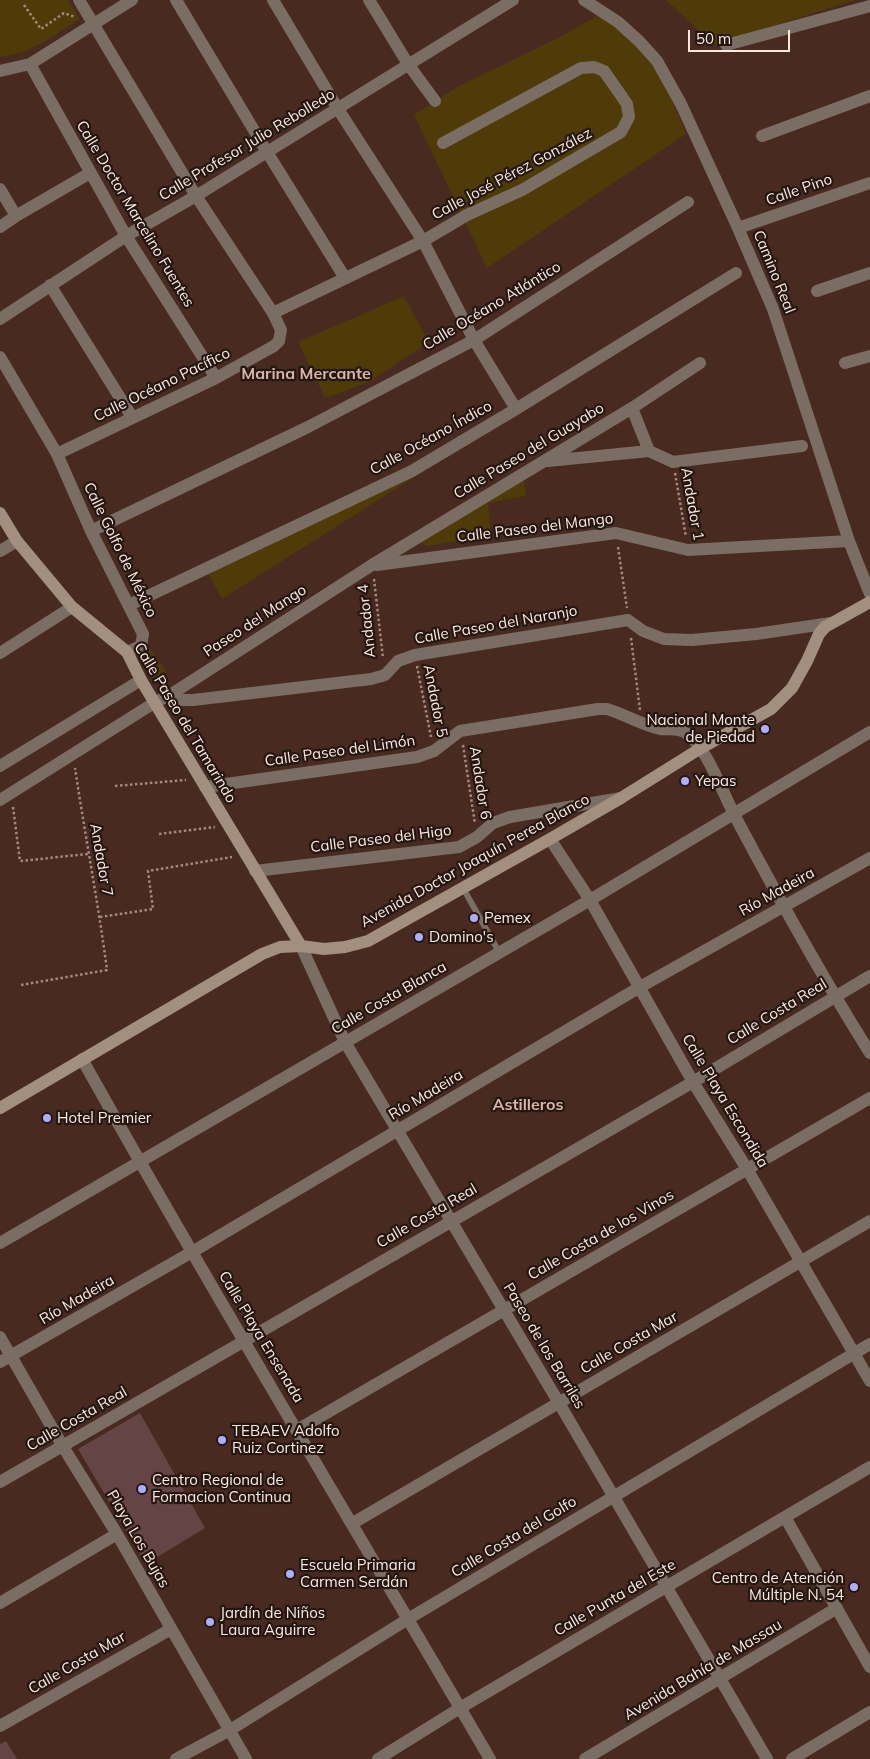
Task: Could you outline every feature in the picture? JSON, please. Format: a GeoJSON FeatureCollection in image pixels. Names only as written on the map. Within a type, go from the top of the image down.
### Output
{"type":"FeatureCollection","features":[{"type":"Feature","properties":{"kind":"main road","name":"Calle Paseo del Tamarindo"},"geometry":{"type":"LineString","coordinates":[[0,513],[17,541],[72,607],[127,652],[154,703],[300,946]]}},
{"type":"Feature","properties":{"kind":"main road","name":"Avenida Doctor Joaquín Perea Blanco"},"geometry":{"type":"LineString","coordinates":[[0,1108],[262,954],[280,948],[300,946],[324,949],[345,947],[368,941],[621,798],[700,748],[771,709],[782,700],[801,675],[825,627],[870,602]]}},
{"type":"Feature","properties":{"kind":"street"},"geometry":{"type":"LineString","coordinates":[[79,0],[196,196],[273,313]]}},
{"type":"Feature","properties":{"kind":"street"},"geometry":{"type":"LineString","coordinates":[[0,72],[30,64],[132,0]]}},
{"type":"Feature","properties":{"kind":"street"},"geometry":{"type":"LineString","coordinates":[[176,0],[345,278]]}},
{"type":"Feature","properties":{"kind":"street"},"geometry":{"type":"LineString","coordinates":[[273,0],[338,109],[423,241],[474,340],[516,409]]}},
{"type":"Feature","properties":{"kind":"street"},"geometry":{"type":"LineString","coordinates":[[369,0],[408,64],[435,101]]}},
{"type":"Feature","properties":{"kind":"street","name":"Calle Profesor Julio Rebolledo"},"geometry":{"type":"LineString","coordinates":[[0,319],[126,236],[196,196],[513,0]]}},
{"type":"Feature","properties":{"kind":"street","name":"Camino Real"},"geometry":{"type":"LineString","coordinates":[[584,0],[618,22],[640,42],[657,61],[681,104],[773,309],[849,541],[870,594]]}},
{"type":"Feature","properties":{"kind":"street"},"geometry":{"type":"LineString","coordinates":[[726,45],[870,6]]}},
{"type":"Feature","properties":{"kind":"street","name":"Calle Doctor Marcelino Fuentes"},"geometry":{"type":"LineString","coordinates":[[30,64],[126,236],[216,378]]}},
{"type":"Feature","properties":{"kind":"street","name":"Calle José Pérez González"},"geometry":{"type":"LineString","coordinates":[[273,313],[423,241],[467,215],[522,190],[621,132],[629,117],[627,104],[604,71],[594,66],[581,68],[443,143]]}},
{"type":"Feature","properties":{"kind":"street"},"geometry":{"type":"LineString","coordinates":[[762,136],[870,96]]}},
{"type":"Feature","properties":{"kind":"street"},"geometry":{"type":"LineString","coordinates":[[0,227],[90,173]]}},
{"type":"Feature","properties":{"kind":"street","name":"Calle Pino"},"geometry":{"type":"LineString","coordinates":[[738,228],[870,183]]}},
{"type":"Feature","properties":{"kind":"street"},"geometry":{"type":"LineString","coordinates":[[0,189],[16,216]]}},
{"type":"Feature","properties":{"kind":"street","name":"Calle Océano Atlántico"},"geometry":{"type":"LineString","coordinates":[[91,531],[308,427],[474,340],[688,202]]}},
{"type":"Feature","properties":{"kind":"street","name":"Calle Océano Índico"},"geometry":{"type":"LineString","coordinates":[[129,605],[412,470],[516,409],[736,273]]}},
{"type":"Feature","properties":{"kind":"street"},"geometry":{"type":"LineString","coordinates":[[817,291],[870,273]]}},
{"type":"Feature","properties":{"kind":"street"},"geometry":{"type":"LineString","coordinates":[[50,286],[132,417]]}},
{"type":"Feature","properties":{"kind":"street","name":"Calle Océano Pacífico"},"geometry":{"type":"LineString","coordinates":[[57,454],[216,378],[274,346],[279,340],[281,330],[273,313]]}},
{"type":"Feature","properties":{"kind":"street"},"geometry":{"type":"LineString","coordinates":[[845,363],[870,356]]}},
{"type":"Feature","properties":{"kind":"street","name":"Calle Golfo de México"},"geometry":{"type":"LineString","coordinates":[[0,358],[57,454],[91,531],[143,634],[141,646],[127,652]]}},
{"type":"Feature","properties":{"kind":"street","name":"Calle Paseo del Guayabo"},"geometry":{"type":"LineString","coordinates":[[372,565],[632,408],[700,363]]}},
{"type":"Feature","properties":{"kind":"street"},"geometry":{"type":"LineString","coordinates":[[632,408],[649,451]]}},
{"type":"Feature","properties":{"kind":"street"},"geometry":{"type":"LineString","coordinates":[[543,461],[649,451],[673,462],[802,446]]}},
{"type":"Feature","properties":{"kind":"street","name":"Calle Paseo del Mango"},"geometry":{"type":"LineString","coordinates":[[372,565],[616,533],[688,550],[849,541]]}},
{"type":"Feature","properties":{"kind":"street"},"geometry":{"type":"LineString","coordinates":[[0,551],[17,541]]}},
{"type":"Feature","properties":{"kind":"street","name":"Paseo del Mango"},"geometry":{"type":"LineString","coordinates":[[154,703],[170,695],[372,565]]}},
{"type":"Feature","properties":{"kind":"street"},"geometry":{"type":"LineString","coordinates":[[0,653],[72,607]]}},
{"type":"Feature","properties":{"kind":"street"},"geometry":{"type":"LineString","coordinates":[[628,620],[644,631],[664,639],[692,640],[756,634],[831,623]]}},
{"type":"Feature","properties":{"kind":"street","name":"Calle Paseo del Naranjo"},"geometry":{"type":"LineString","coordinates":[[170,695],[179,700],[193,700],[372,679],[385,675],[398,661],[415,655],[628,620]]}},
{"type":"Feature","properties":{"kind":"street"},"geometry":{"type":"LineString","coordinates":[[0,766],[141,680]]}},
{"type":"Feature","properties":{"kind":"street"},"geometry":{"type":"LineString","coordinates":[[6,797],[154,703]]}},
{"type":"Feature","properties":{"kind":"street","name":"Calle Paseo del Limón"},"geometry":{"type":"LineString","coordinates":[[202,783],[417,757],[434,751],[460,731],[607,709],[659,729],[681,730],[700,748],[784,907],[835,997],[870,1053]]}},
{"type":"Feature","properties":{"kind":"street","name":"Calle Costa Blanca"},"geometry":{"type":"LineString","coordinates":[[0,1243],[590,900],[870,732]]}},
{"type":"Feature","properties":{"kind":"street","name":"Calle Paseo del Higo"},"geometry":{"type":"LineString","coordinates":[[255,870],[459,847],[477,837],[493,823],[510,817],[621,798]]}},
{"type":"Feature","properties":{"kind":"street","name":"Calle Playa Escondida"},"geometry":{"type":"LineString","coordinates":[[550,839],[590,900],[693,1082],[870,1381]]}},
{"type":"Feature","properties":{"kind":"street","name":"Río Madeira"},"geometry":{"type":"LineString","coordinates":[[6,1359],[192,1252],[640,987],[870,858]]}},
{"type":"Feature","properties":{"kind":"street","name":"Paseo de los Barriles"},"geometry":{"type":"LineString","coordinates":[[300,946],[345,1042],[396,1131],[559,1403],[767,1759]]}},
{"type":"Feature","properties":{"kind":"street","name":"Calle Costa Real"},"geometry":{"type":"LineString","coordinates":[[0,1482],[693,1082],[870,976]]}},
{"type":"Feature","properties":{"kind":"street","name":"Calle Playa Ensenada"},"geometry":{"type":"LineString","coordinates":[[82,1059],[243,1341],[353,1523],[490,1759]]}},
{"type":"Feature","properties":{"kind":"street","name":"Calle Costa de los Vinos"},"geometry":{"type":"LineString","coordinates":[[297,1430],[870,1098]]}},
{"type":"Feature","properties":{"kind":"street","name":"Calle Costa Mar"},"geometry":{"type":"LineString","coordinates":[[353,1523],[870,1221]]}},
{"type":"Feature","properties":{"kind":"street","name":"Playa Los Bujas"},"geometry":{"type":"LineString","coordinates":[[0,1337],[6,1359],[117,1534],[246,1759]]}},
{"type":"Feature","properties":{"kind":"street","name":"Calle Costa del Golfo"},"geometry":{"type":"LineString","coordinates":[[176,1759],[230,1730],[408,1619],[870,1344]]}},
{"type":"Feature","properties":{"kind":"street","name":"Calle Punta del Este"},"geometry":{"type":"LineString","coordinates":[[378,1759],[460,1708],[870,1467]]}},
{"type":"Feature","properties":{"kind":"street"},"geometry":{"type":"LineString","coordinates":[[785,1518],[870,1667]]}},
{"type":"Feature","properties":{"kind":"street"},"geometry":{"type":"LineString","coordinates":[[0,1603],[117,1534]]}},
{"type":"Feature","properties":{"kind":"street","name":"Avenida Bahía de Massau"},"geometry":{"type":"LineString","coordinates":[[585,1759],[836,1608]]}},
{"type":"Feature","properties":{"kind":"street","name":"Calle Costa Mar"},"geometry":{"type":"LineString","coordinates":[[0,1726],[171,1628]]}},
{"type":"Feature","properties":{"kind":"street"},"geometry":{"type":"LineString","coordinates":[[792,1759],[870,1712]]}},
{"type":"Feature","properties":{"kind":"lane"},"geometry":{"type":"LineString","coordinates":[[463,888],[500,952]]}},
{"type":"Feature","properties":{"kind":"path"},"geometry":{"type":"LineString","coordinates":[[24,6],[41,29],[64,13],[95,24]]}},
{"type":"Feature","properties":{"kind":"path","name":"Andador 1"},"geometry":{"type":"LineString","coordinates":[[673,462],[688,550]]}},
{"type":"Feature","properties":{"kind":"path"},"geometry":{"type":"LineString","coordinates":[[616,533],[642,722]]}},
{"type":"Feature","properties":{"kind":"path","name":"Andador 4"},"geometry":{"type":"LineString","coordinates":[[372,565],[385,675]]}},
{"type":"Feature","properties":{"kind":"path","name":"Andador 5"},"geometry":{"type":"LineString","coordinates":[[415,655],[434,751]]}},
{"type":"Feature","properties":{"kind":"path","name":"Andador 6"},"geometry":{"type":"LineString","coordinates":[[460,731],[477,837]]}},
{"type":"Feature","properties":{"kind":"path","name":"Andador 7"},"geometry":{"type":"LineString","coordinates":[[21,985],[107,970],[73,754]]}},
{"type":"Feature","properties":{"kind":"path"},"geometry":{"type":"LineString","coordinates":[[115,786],[202,783]]}},
{"type":"Feature","properties":{"kind":"path"},"geometry":{"type":"LineString","coordinates":[[6,797],[20,861],[88,854]]}},
{"type":"Feature","properties":{"kind":"path"},"geometry":{"type":"LineString","coordinates":[[159,834],[228,826]]}},
{"type":"Feature","properties":{"kind":"path"},"geometry":{"type":"LineString","coordinates":[[100,917],[153,909],[148,871],[246,855]]}},
{"type":"Feature","properties":{"kind":"shaded area"},"geometry":{"type":"Polygon","coordinates":[[[0,0],[68,0],[80,19],[44,42],[23,52],[0,57],[0,0]]]}},
{"type":"Feature","properties":{"kind":"shaded area"},"geometry":{"type":"Polygon","coordinates":[[[666,0],[855,0],[714,45],[666,0]]]}},
{"type":"Feature","properties":{"kind":"shaded area"},"geometry":{"type":"Polygon","coordinates":[[[602,13],[657,64],[686,134],[487,268],[414,115],[459,86],[560,37],[602,13]]]}},
{"type":"Feature","properties":{"kind":"shaded area"},"geometry":{"type":"Polygon","coordinates":[[[404,296],[429,342],[369,382],[325,398],[298,342],[404,296]]]}},
{"type":"Feature","properties":{"kind":"shaded area"},"geometry":{"type":"Polygon","coordinates":[[[406,467],[413,478],[222,599],[203,565],[406,467]]]}},
{"type":"Feature","properties":{"kind":"shaded area"},"geometry":{"type":"Polygon","coordinates":[[[522,469],[526,496],[488,503],[491,535],[428,546],[421,543],[430,525],[522,469]]]}},
{"type":"Feature","properties":{"kind":"shaded area"},"geometry":{"type":"Polygon","coordinates":[[[148,646],[166,670],[154,680],[138,653],[148,646]]]}},
{"type":"Feature","properties":{"kind":"building","name":"Centro Regional de Formacion Continua"},"geometry":{"type":"Polygon","coordinates":[[[140,1413],[205,1528],[146,1564],[78,1449],[140,1413]]]}},
{"type":"Feature","properties":{"kind":"building"},"geometry":{"type":"Polygon","coordinates":[[[6,1741],[17,1759],[0,1759],[0,1744],[6,1741]]]}},
{"type":"Feature","properties":{"kind":"place","name":"Nacional Monte de Piedad"},"geometry":{"type":"Point","coordinates":[765,729]}},
{"type":"Feature","properties":{"kind":"place","name":"Yepas"},"geometry":{"type":"Point","coordinates":[685,781]}},
{"type":"Feature","properties":{"kind":"place","name":"Pemex"},"geometry":{"type":"Point","coordinates":[474,918]}},
{"type":"Feature","properties":{"kind":"place","name":"Domino's"},"geometry":{"type":"Point","coordinates":[419,937]}},
{"type":"Feature","properties":{"kind":"place","name":"Hotel Premier"},"geometry":{"type":"Point","coordinates":[47,1118]}},
{"type":"Feature","properties":{"kind":"place","name":"TEBAEV Adolfo Ruiz Cortinez"},"geometry":{"type":"Point","coordinates":[222,1440]}},
{"type":"Feature","properties":{"kind":"place","name":"Centro Regional de Formacion Continua"},"geometry":{"type":"Point","coordinates":[142,1489]}},
{"type":"Feature","properties":{"kind":"place","name":"Escuela Primaria Carmen Serdán"},"geometry":{"type":"Point","coordinates":[290,1574]}},
{"type":"Feature","properties":{"kind":"place","name":"Centro de Atención Múltiple N. 54"},"geometry":{"type":"Point","coordinates":[854,1587]}},
{"type":"Feature","properties":{"kind":"place","name":"Jardín de Niños Laura Aguirre"},"geometry":{"type":"Point","coordinates":[210,1622]}},
{"type":"Feature","properties":{"kind":"district","name":"Marina Mercante"},"geometry":{"type":"Point","coordinates":[306,374]}},
{"type":"Feature","properties":{"kind":"district","name":"Astilleros"},"geometry":{"type":"Point","coordinates":[528,1105]}}]}
